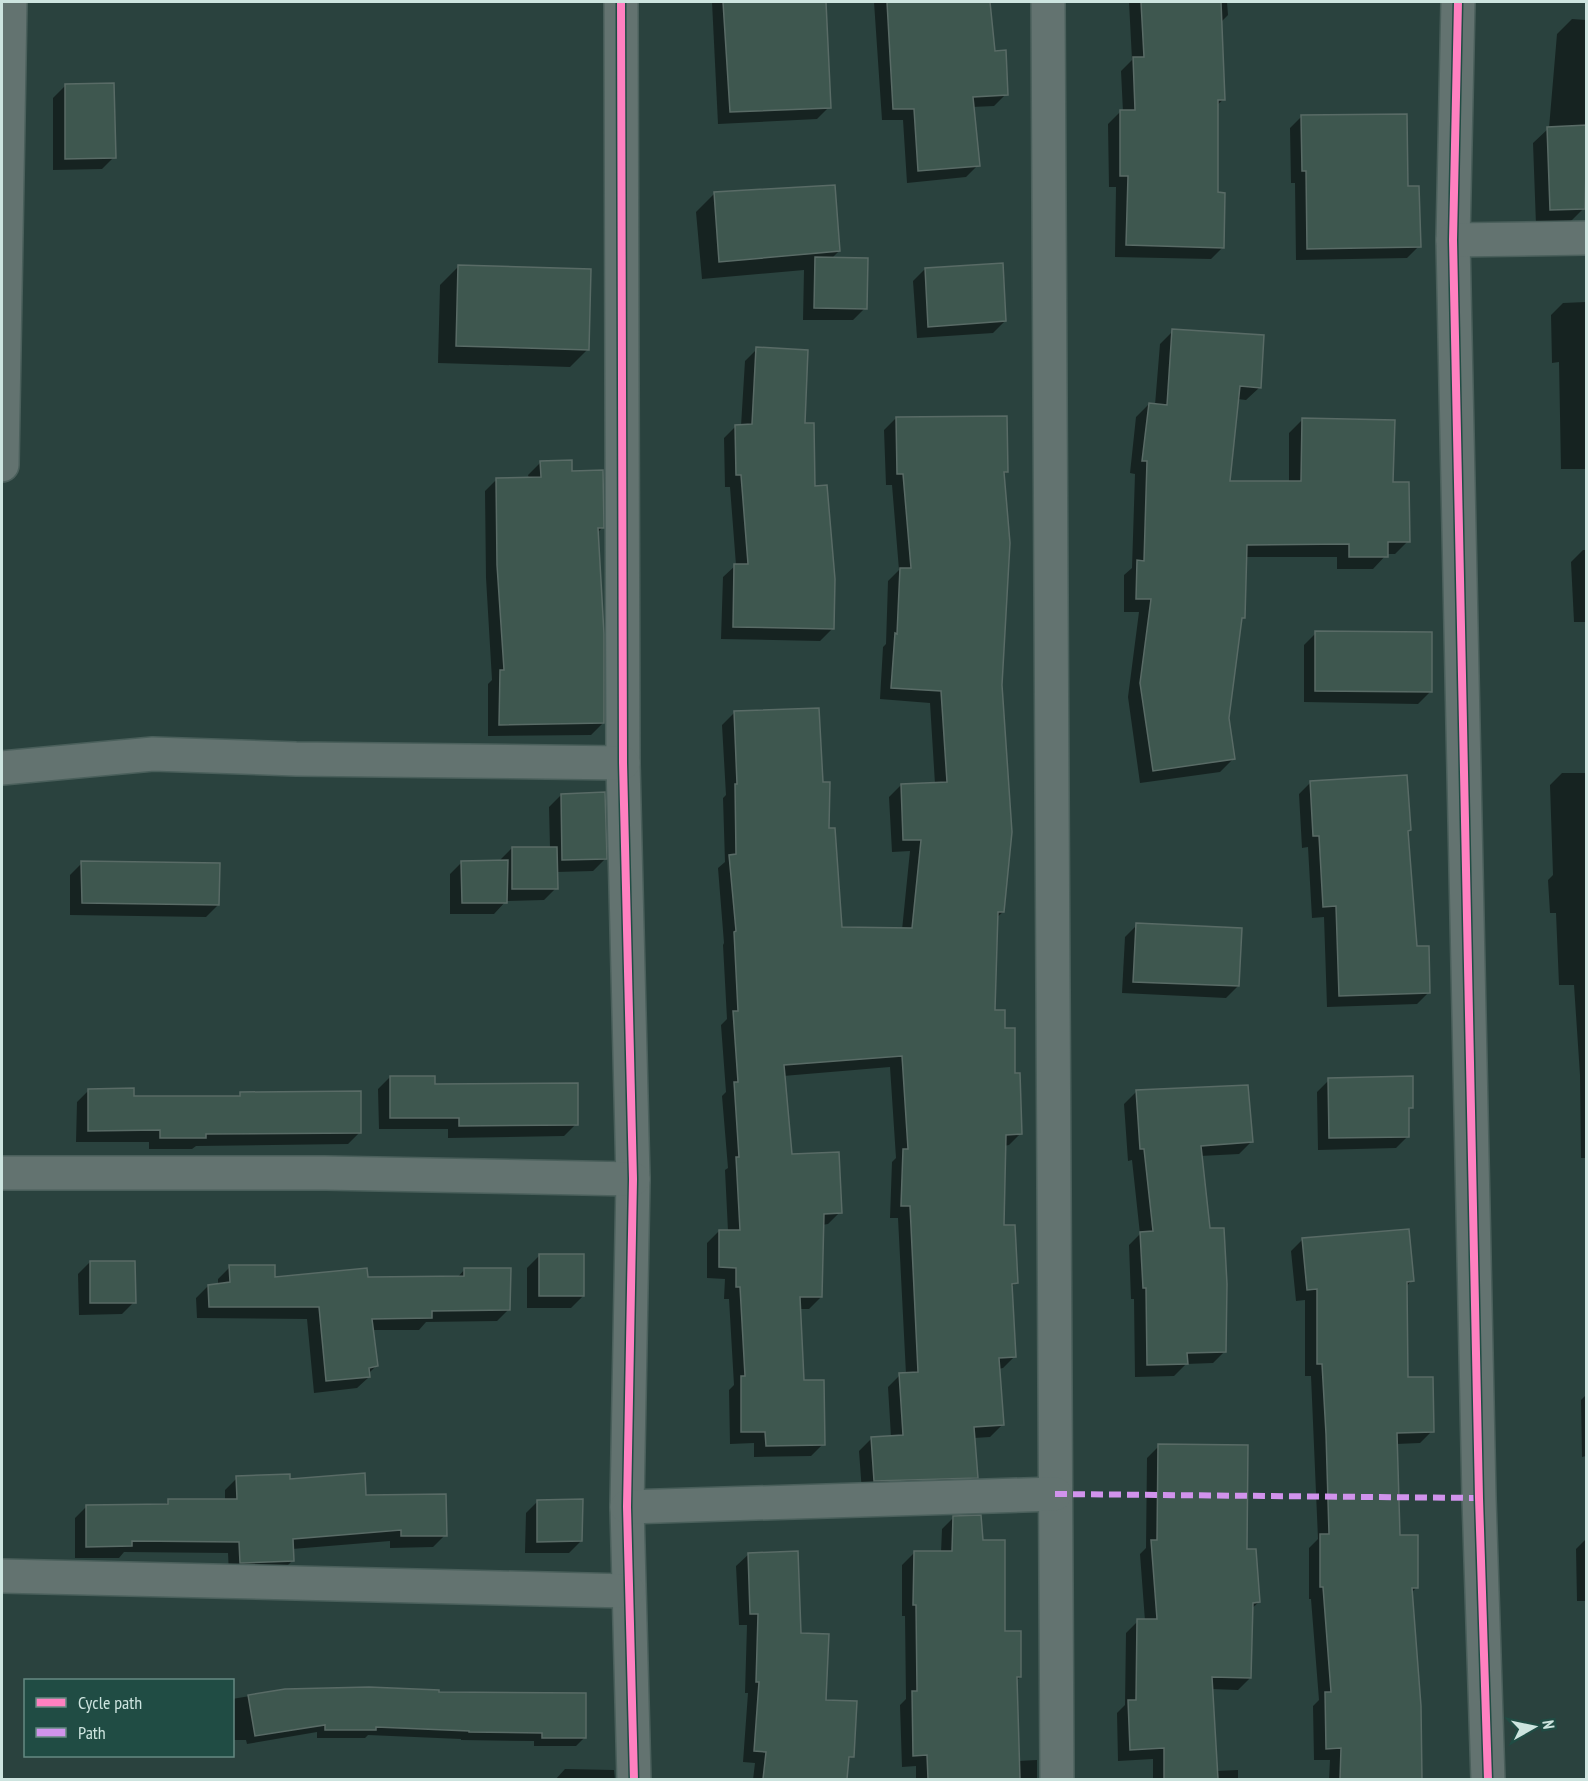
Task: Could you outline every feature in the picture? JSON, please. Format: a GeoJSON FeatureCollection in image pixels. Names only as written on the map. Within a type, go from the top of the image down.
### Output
{"type":"FeatureCollection","features":[{"type":"Feature","properties":{"kind":"street"},"geometry":{"type":"LineString","coordinates":[[2,465],[10,2]]}},
{"type":"Feature","properties":{"kind":"street"},"geometry":{"type":"LineString","coordinates":[[621,2],[623,763],[633,1179],[627,1507],[634,1779]]}},
{"type":"Feature","properties":{"kind":"street"},"geometry":{"type":"LineString","coordinates":[[1048,2],[1057,1779]]}},
{"type":"Feature","properties":{"kind":"street"},"geometry":{"type":"LineString","coordinates":[[1458,2],[1453,240],[1479,1486],[1488,1779]]}},
{"type":"Feature","properties":{"kind":"street"},"geometry":{"type":"LineString","coordinates":[[1453,240],[1587,238]]}},
{"type":"Feature","properties":{"kind":"street"},"geometry":{"type":"LineString","coordinates":[[2,768],[153,754],[296,759],[623,763]]}},
{"type":"Feature","properties":{"kind":"street"},"geometry":{"type":"LineString","coordinates":[[2,1173],[325,1173],[633,1179]]}},
{"type":"Feature","properties":{"kind":"street"},"geometry":{"type":"LineString","coordinates":[[627,1507],[1055,1494]]}},
{"type":"Feature","properties":{"kind":"street"},"geometry":{"type":"LineString","coordinates":[[2,1576],[628,1591]]}},
{"type":"Feature","properties":{"kind":"building"},"geometry":{"type":"Polygon","coordinates":[[[723,2],[826,2],[831,108],[730,112],[723,2]]]}},
{"type":"Feature","properties":{"kind":"building"},"geometry":{"type":"Polygon","coordinates":[[[887,2],[990,2],[995,51],[1006,50],[1008,95],[973,97],[980,166],[918,171],[914,109],[893,109],[887,2]]]}},
{"type":"Feature","properties":{"kind":"building"},"geometry":{"type":"Polygon","coordinates":[[[1141,2],[1221,2],[1225,100],[1218,100],[1218,192],[1225,193],[1224,248],[1126,245],[1128,176],[1120,176],[1120,110],[1135,110],[1133,57],[1144,57],[1141,2]]]}},
{"type":"Feature","properties":{"kind":"building"},"geometry":{"type":"Polygon","coordinates":[[[114,83],[116,158],[65,159],[65,84],[114,83]]]}},
{"type":"Feature","properties":{"kind":"building"},"geometry":{"type":"Polygon","coordinates":[[[1407,114],[1408,186],[1419,186],[1421,247],[1307,249],[1306,171],[1302,171],[1301,115],[1407,114]]]}},
{"type":"Feature","properties":{"kind":"building"},"geometry":{"type":"Polygon","coordinates":[[[1587,125],[1585,209],[1550,210],[1547,127],[1587,125]]]}},
{"type":"Feature","properties":{"kind":"building"},"geometry":{"type":"Polygon","coordinates":[[[835,185],[840,251],[719,262],[714,192],[835,185]]]}},
{"type":"Feature","properties":{"kind":"building"},"geometry":{"type":"Polygon","coordinates":[[[815,257],[868,258],[867,309],[814,308],[815,257]]]}},
{"type":"Feature","properties":{"kind":"building"},"geometry":{"type":"Polygon","coordinates":[[[1003,263],[1006,321],[928,327],[925,268],[1003,263]]]}},
{"type":"Feature","properties":{"kind":"building"},"geometry":{"type":"Polygon","coordinates":[[[458,265],[591,269],[589,350],[456,346],[458,265]]]}},
{"type":"Feature","properties":{"kind":"building"},"geometry":{"type":"Polygon","coordinates":[[[1172,329],[1264,335],[1261,388],[1240,386],[1230,481],[1301,481],[1302,418],[1395,420],[1393,482],[1409,482],[1410,542],[1388,542],[1388,557],[1349,557],[1349,544],[1247,545],[1245,618],[1242,618],[1229,718],[1235,759],[1153,771],[1140,683],[1151,599],[1136,599],[1137,560],[1144,561],[1147,461],[1142,461],[1149,403],[1167,405],[1172,329]]]}},
{"type":"Feature","properties":{"kind":"building"},"geometry":{"type":"Polygon","coordinates":[[[756,347],[808,350],[805,423],[814,423],[815,486],[827,485],[835,579],[834,629],[733,627],[734,564],[748,564],[741,475],[736,475],[735,425],[752,424],[756,347]]]}},
{"type":"Feature","properties":{"kind":"building"},"geometry":{"type":"Polygon","coordinates":[[[1007,416],[1008,472],[1004,472],[1010,543],[1002,685],[1012,832],[1004,912],[998,912],[995,1010],[1005,1010],[1005,1028],[1015,1028],[1015,1073],[1020,1073],[1022,1134],[1006,1135],[1004,1225],[1015,1225],[1018,1283],[1012,1284],[1016,1357],[999,1358],[1004,1425],[974,1427],[978,1478],[874,1481],[871,1437],[903,1435],[899,1373],[918,1372],[910,1206],[901,1206],[903,1149],[908,1149],[902,1056],[784,1065],[792,1154],[839,1152],[842,1213],[824,1214],[822,1297],[800,1297],[804,1380],[824,1380],[825,1445],[766,1446],[765,1432],[741,1432],[741,1376],[745,1376],[740,1287],[736,1287],[736,1268],[719,1267],[719,1230],[740,1230],[736,1157],[739,1157],[734,1082],[738,1082],[733,1011],[738,1011],[734,932],[736,931],[729,855],[736,854],[735,784],[737,784],[734,711],[819,708],[823,782],[830,782],[829,828],[835,828],[842,927],[912,928],[921,840],[903,840],[901,784],[947,782],[941,691],[891,688],[895,633],[897,634],[900,568],[911,568],[903,474],[897,474],[896,417],[1007,416]]]}},
{"type":"Feature","properties":{"kind":"building"},"geometry":{"type":"Polygon","coordinates":[[[572,460],[572,471],[603,470],[604,528],[598,528],[604,634],[604,723],[499,725],[500,670],[504,670],[497,565],[496,478],[541,477],[540,461],[572,460]]]}},
{"type":"Feature","properties":{"kind":"building"},"geometry":{"type":"Polygon","coordinates":[[[1315,631],[1432,632],[1432,692],[1315,691],[1315,631]]]}},
{"type":"Feature","properties":{"kind":"building"},"geometry":{"type":"Polygon","coordinates":[[[1407,775],[1411,830],[1408,831],[1417,946],[1429,946],[1430,993],[1339,996],[1336,906],[1323,907],[1319,836],[1313,836],[1310,781],[1407,775]]]}},
{"type":"Feature","properties":{"kind":"building"},"geometry":{"type":"Polygon","coordinates":[[[605,792],[607,859],[562,860],[561,794],[605,792]]]}},
{"type":"Feature","properties":{"kind":"building"},"geometry":{"type":"Polygon","coordinates":[[[512,847],[557,847],[558,889],[512,889],[512,847]]]}},
{"type":"Feature","properties":{"kind":"building"},"geometry":{"type":"Polygon","coordinates":[[[508,860],[507,903],[462,903],[461,861],[508,860]]]}},
{"type":"Feature","properties":{"kind":"building"},"geometry":{"type":"Polygon","coordinates":[[[81,861],[220,863],[219,905],[82,903],[81,861]]]}},
{"type":"Feature","properties":{"kind":"building"},"geometry":{"type":"Polygon","coordinates":[[[1136,923],[1242,928],[1239,986],[1133,982],[1136,923]]]}},
{"type":"Feature","properties":{"kind":"building"},"geometry":{"type":"Polygon","coordinates":[[[390,1076],[435,1076],[435,1084],[578,1083],[578,1125],[459,1126],[459,1118],[390,1118],[390,1076]]]}},
{"type":"Feature","properties":{"kind":"building"},"geometry":{"type":"Polygon","coordinates":[[[1413,1076],[1413,1108],[1409,1108],[1409,1137],[1329,1138],[1328,1078],[1413,1076]]]}},
{"type":"Feature","properties":{"kind":"building"},"geometry":{"type":"Polygon","coordinates":[[[1248,1085],[1253,1142],[1201,1146],[1210,1228],[1224,1228],[1227,1284],[1226,1352],[1187,1353],[1188,1364],[1147,1365],[1146,1288],[1143,1288],[1140,1232],[1153,1231],[1144,1149],[1140,1149],[1136,1090],[1248,1085]]]}},
{"type":"Feature","properties":{"kind":"building"},"geometry":{"type":"Polygon","coordinates":[[[134,1088],[134,1096],[240,1096],[240,1092],[361,1091],[361,1133],[206,1134],[206,1138],[160,1138],[160,1130],[88,1131],[88,1089],[134,1088]]]}},
{"type":"Feature","properties":{"kind":"building"},"geometry":{"type":"Polygon","coordinates":[[[1409,1229],[1414,1281],[1407,1282],[1408,1377],[1433,1377],[1434,1432],[1397,1433],[1400,1535],[1418,1535],[1418,1588],[1412,1588],[1421,1706],[1422,1779],[1340,1779],[1341,1748],[1326,1749],[1325,1692],[1331,1692],[1323,1587],[1320,1587],[1320,1534],[1329,1534],[1326,1434],[1322,1364],[1317,1364],[1317,1289],[1307,1290],[1302,1238],[1409,1229]]]}},
{"type":"Feature","properties":{"kind":"building"},"geometry":{"type":"Polygon","coordinates":[[[539,1254],[584,1254],[584,1296],[539,1296],[539,1254]]]}},
{"type":"Feature","properties":{"kind":"building"},"geometry":{"type":"Polygon","coordinates":[[[90,1261],[135,1261],[136,1303],[90,1303],[90,1261]]]}},
{"type":"Feature","properties":{"kind":"building"},"geometry":{"type":"Polygon","coordinates":[[[229,1265],[275,1265],[275,1277],[367,1268],[368,1277],[464,1276],[464,1268],[511,1268],[510,1310],[432,1311],[432,1318],[372,1319],[378,1366],[369,1368],[370,1377],[326,1381],[319,1307],[209,1307],[208,1285],[230,1282],[229,1265]]]}},
{"type":"Feature","properties":{"kind":"building"},"geometry":{"type":"Polygon","coordinates":[[[1158,1444],[1248,1445],[1247,1549],[1256,1549],[1260,1602],[1253,1603],[1251,1678],[1212,1677],[1218,1779],[1164,1779],[1164,1748],[1130,1750],[1128,1700],[1136,1700],[1137,1619],[1157,1619],[1151,1540],[1157,1540],[1158,1444]]]}},
{"type":"Feature","properties":{"kind":"building"},"geometry":{"type":"Polygon","coordinates":[[[365,1473],[366,1495],[446,1494],[447,1536],[401,1536],[401,1530],[293,1539],[294,1561],[243,1563],[240,1563],[239,1542],[132,1541],[132,1546],[86,1547],[86,1505],[168,1504],[168,1499],[237,1499],[236,1476],[290,1474],[290,1479],[365,1473]]]}},
{"type":"Feature","properties":{"kind":"building"},"geometry":{"type":"Polygon","coordinates":[[[583,1499],[582,1541],[537,1542],[537,1500],[583,1499]]]}},
{"type":"Feature","properties":{"kind":"building"},"geometry":{"type":"Polygon","coordinates":[[[981,1515],[983,1540],[1005,1540],[1005,1631],[1021,1631],[1021,1677],[1017,1677],[1020,1779],[928,1779],[927,1755],[913,1756],[912,1691],[917,1691],[916,1605],[913,1605],[914,1551],[952,1551],[953,1516],[981,1515]]]}},
{"type":"Feature","properties":{"kind":"building"},"geometry":{"type":"Polygon","coordinates":[[[798,1551],[801,1633],[829,1634],[826,1700],[857,1701],[854,1757],[849,1757],[847,1779],[763,1779],[766,1752],[754,1751],[759,1682],[756,1682],[758,1614],[750,1614],[748,1553],[798,1551]]]}},
{"type":"Feature","properties":{"kind":"building"},"geometry":{"type":"Polygon","coordinates":[[[369,1687],[439,1690],[439,1692],[586,1693],[586,1738],[542,1738],[542,1733],[376,1727],[376,1730],[325,1730],[325,1725],[255,1736],[248,1695],[285,1689],[369,1687]]]}},
{"type":"Feature","properties":{"kind":"marked path"},"geometry":{"type":"LineString","coordinates":[[1055,1494],[1479,1498]]}},
{"type":"Feature","properties":{"kind":"cycle path"},"geometry":{"type":"LineString","coordinates":[[621,2],[623,763],[633,1179],[627,1507],[634,1780]]}},
{"type":"Feature","properties":{"kind":"cycle path"},"geometry":{"type":"LineString","coordinates":[[1458,2],[1453,240],[1479,1498],[1488,1780]]}}]}
